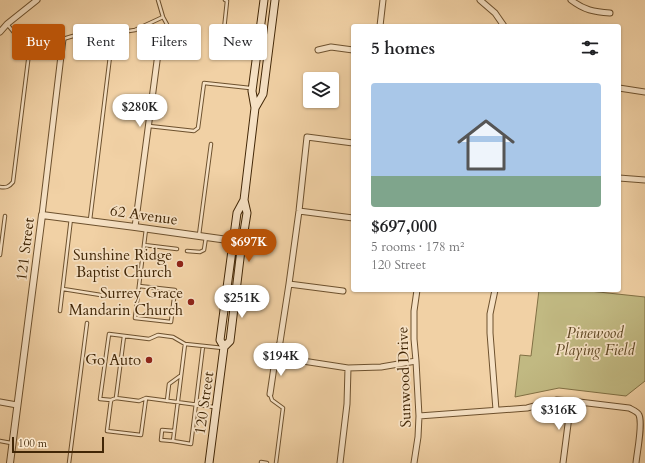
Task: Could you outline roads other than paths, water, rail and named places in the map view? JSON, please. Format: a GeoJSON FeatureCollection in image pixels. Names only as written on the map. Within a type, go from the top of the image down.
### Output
{"type":"FeatureCollection","features":[{"type":"Feature","properties":{"kind":"main road","name":"120 Street"},"geometry":{"type":"LineString","coordinates":[[224,348],[230,341],[247,213],[244,200],[255,108],[253,88],[264,0]]}},
{"type":"Feature","properties":{"kind":"main road","name":"120 Street"},"geometry":{"type":"LineString","coordinates":[[255,108],[263,94],[275,0]]}},
{"type":"Feature","properties":{"kind":"main road","name":"120 Street"},"geometry":{"type":"LineString","coordinates":[[209,463],[224,348],[220,340],[233,240],[237,213],[244,200]]}},
{"type":"Feature","properties":{"kind":"street"},"geometry":{"type":"LineString","coordinates":[[0,32],[7,24],[38,0]]}},
{"type":"Feature","properties":{"kind":"street"},"geometry":{"type":"LineString","coordinates":[[380,24],[383,0]]}},
{"type":"Feature","properties":{"kind":"street"},"geometry":{"type":"LineString","coordinates":[[480,0],[495,13],[503,24]]}},
{"type":"Feature","properties":{"kind":"street"},"geometry":{"type":"LineString","coordinates":[[571,0],[579,6],[596,12],[610,12]]}},
{"type":"Feature","properties":{"kind":"street"},"geometry":{"type":"LineString","coordinates":[[318,50],[331,47],[351,50]]}},
{"type":"Feature","properties":{"kind":"street","name":"121 Street"},"geometry":{"type":"LineString","coordinates":[[10,463],[60,60]]}},
{"type":"Feature","properties":{"kind":"street"},"geometry":{"type":"LineString","coordinates":[[136,226],[157,60]]}},
{"type":"Feature","properties":{"kind":"street"},"geometry":{"type":"LineString","coordinates":[[621,88],[645,92]]}},
{"type":"Feature","properties":{"kind":"street"},"geometry":{"type":"LineString","coordinates":[[270,394],[289,284],[307,138],[351,143]]}},
{"type":"Feature","properties":{"kind":"street"},"geometry":{"type":"LineString","coordinates":[[621,178],[645,180]]}},
{"type":"Feature","properties":{"kind":"street"},"geometry":{"type":"LineString","coordinates":[[299,211],[351,218]]}},
{"type":"Feature","properties":{"kind":"street","name":"62 Avenue"},"geometry":{"type":"LineString","coordinates":[[42,215],[136,226],[242,242]]}},
{"type":"Feature","properties":{"kind":"street"},"geometry":{"type":"LineString","coordinates":[[289,284],[343,291]]}},
{"type":"Feature","properties":{"kind":"street","name":"Sunwood Drive"},"geometry":{"type":"LineString","coordinates":[[414,463],[418,437],[419,416],[414,339],[414,311],[417,292]]}},
{"type":"Feature","properties":{"kind":"street"},"geometry":{"type":"LineString","coordinates":[[495,292],[490,314],[490,327],[496,410]]}},
{"type":"Feature","properties":{"kind":"street"},"geometry":{"type":"LineString","coordinates":[[277,357],[348,368],[381,367],[416,361]]}},
{"type":"Feature","properties":{"kind":"street"},"geometry":{"type":"LineString","coordinates":[[340,463],[348,404],[348,368]]}},
{"type":"Feature","properties":{"kind":"street"},"geometry":{"type":"LineString","coordinates":[[419,416],[527,408],[557,400],[629,408],[639,414],[641,423],[636,463]]}},
{"type":"Feature","properties":{"kind":"street"},"geometry":{"type":"LineString","coordinates":[[563,463],[571,401]]}},
{"type":"Feature","properties":{"kind":"street"},"geometry":{"type":"LineString","coordinates":[[0,402],[17,405]]}},
{"type":"Feature","properties":{"kind":"lane"},"geometry":{"type":"LineString","coordinates":[[158,0],[167,24]]}},
{"type":"Feature","properties":{"kind":"lane"},"geometry":{"type":"LineString","coordinates":[[225,0],[228,1],[225,24]]}},
{"type":"Feature","properties":{"kind":"lane"},"geometry":{"type":"LineString","coordinates":[[129,31],[135,30],[163,17]]}},
{"type":"Feature","properties":{"kind":"lane"},"geometry":{"type":"LineString","coordinates":[[0,187],[6,188],[13,182],[29,54],[26,47],[7,24]]}},
{"type":"Feature","properties":{"kind":"lane"},"geometry":{"type":"LineString","coordinates":[[65,38],[73,36],[108,39],[111,48],[90,221]]}},
{"type":"Feature","properties":{"kind":"lane"},"geometry":{"type":"LineString","coordinates":[[148,126],[194,131],[198,128],[204,83],[253,88]]}},
{"type":"Feature","properties":{"kind":"lane"},"geometry":{"type":"LineString","coordinates":[[199,236],[211,144]]}},
{"type":"Feature","properties":{"kind":"lane"},"geometry":{"type":"LineString","coordinates":[[0,254],[5,216]]}},
{"type":"Feature","properties":{"kind":"lane"},"geometry":{"type":"LineString","coordinates":[[60,311],[71,218]]}},
{"type":"Feature","properties":{"kind":"lane"},"geometry":{"type":"LineString","coordinates":[[139,286],[175,290],[171,322],[135,318],[146,228]]}},
{"type":"Feature","properties":{"kind":"lane"},"geometry":{"type":"LineString","coordinates":[[187,251],[200,252],[204,250],[206,237]]}},
{"type":"Feature","properties":{"kind":"lane"},"geometry":{"type":"LineString","coordinates":[[144,245],[177,249]]}},
{"type":"Feature","properties":{"kind":"lane"},"geometry":{"type":"LineString","coordinates":[[63,289],[107,296]]}},
{"type":"Feature","properties":{"kind":"lane"},"geometry":{"type":"LineString","coordinates":[[69,463],[87,323]]}},
{"type":"Feature","properties":{"kind":"lane"},"geometry":{"type":"LineString","coordinates":[[217,407],[146,398],[139,400],[116,398],[111,400],[100,398],[109,334],[149,339],[158,335],[173,337],[185,344],[224,348]]}},
{"type":"Feature","properties":{"kind":"lane"},"geometry":{"type":"LineString","coordinates":[[116,398],[124,336]]}},
{"type":"Feature","properties":{"kind":"lane"},"geometry":{"type":"LineString","coordinates":[[173,441],[185,344]]}},
{"type":"Feature","properties":{"kind":"lane"},"geometry":{"type":"LineString","coordinates":[[174,431],[162,430],[161,440],[191,444],[203,346]]}},
{"type":"Feature","properties":{"kind":"lane"},"geometry":{"type":"LineString","coordinates":[[167,401],[169,384],[181,376]]}},
{"type":"Feature","properties":{"kind":"lane"},"geometry":{"type":"LineString","coordinates":[[270,394],[272,400],[283,408],[276,463]]}},
{"type":"Feature","properties":{"kind":"lane"},"geometry":{"type":"LineString","coordinates":[[111,400],[107,431],[141,435],[146,398]]}},
{"type":"Feature","properties":{"kind":"lane"},"geometry":{"type":"LineString","coordinates":[[0,441],[12,443]]}},
{"type":"Feature","properties":{"kind":"lane"},"geometry":{"type":"LineString","coordinates":[[261,462],[267,463]]}},
{"type":"Feature","properties":{"kind":"place","name":"Sunshine Ridge Baptist Church"},"geometry":{"type":"Point","coordinates":[180,264]}},
{"type":"Feature","properties":{"kind":"place","name":"Surrey Grace Mandarin Church"},"geometry":{"type":"Point","coordinates":[191,302]}},
{"type":"Feature","properties":{"kind":"place","name":"Go Auto"},"geometry":{"type":"Point","coordinates":[149,360]}},
{"type":"Feature","properties":{"kind":"park label","name":"Pinewood Playing Field"},"geometry":{"type":"Point","coordinates":[595,342]}}]}
